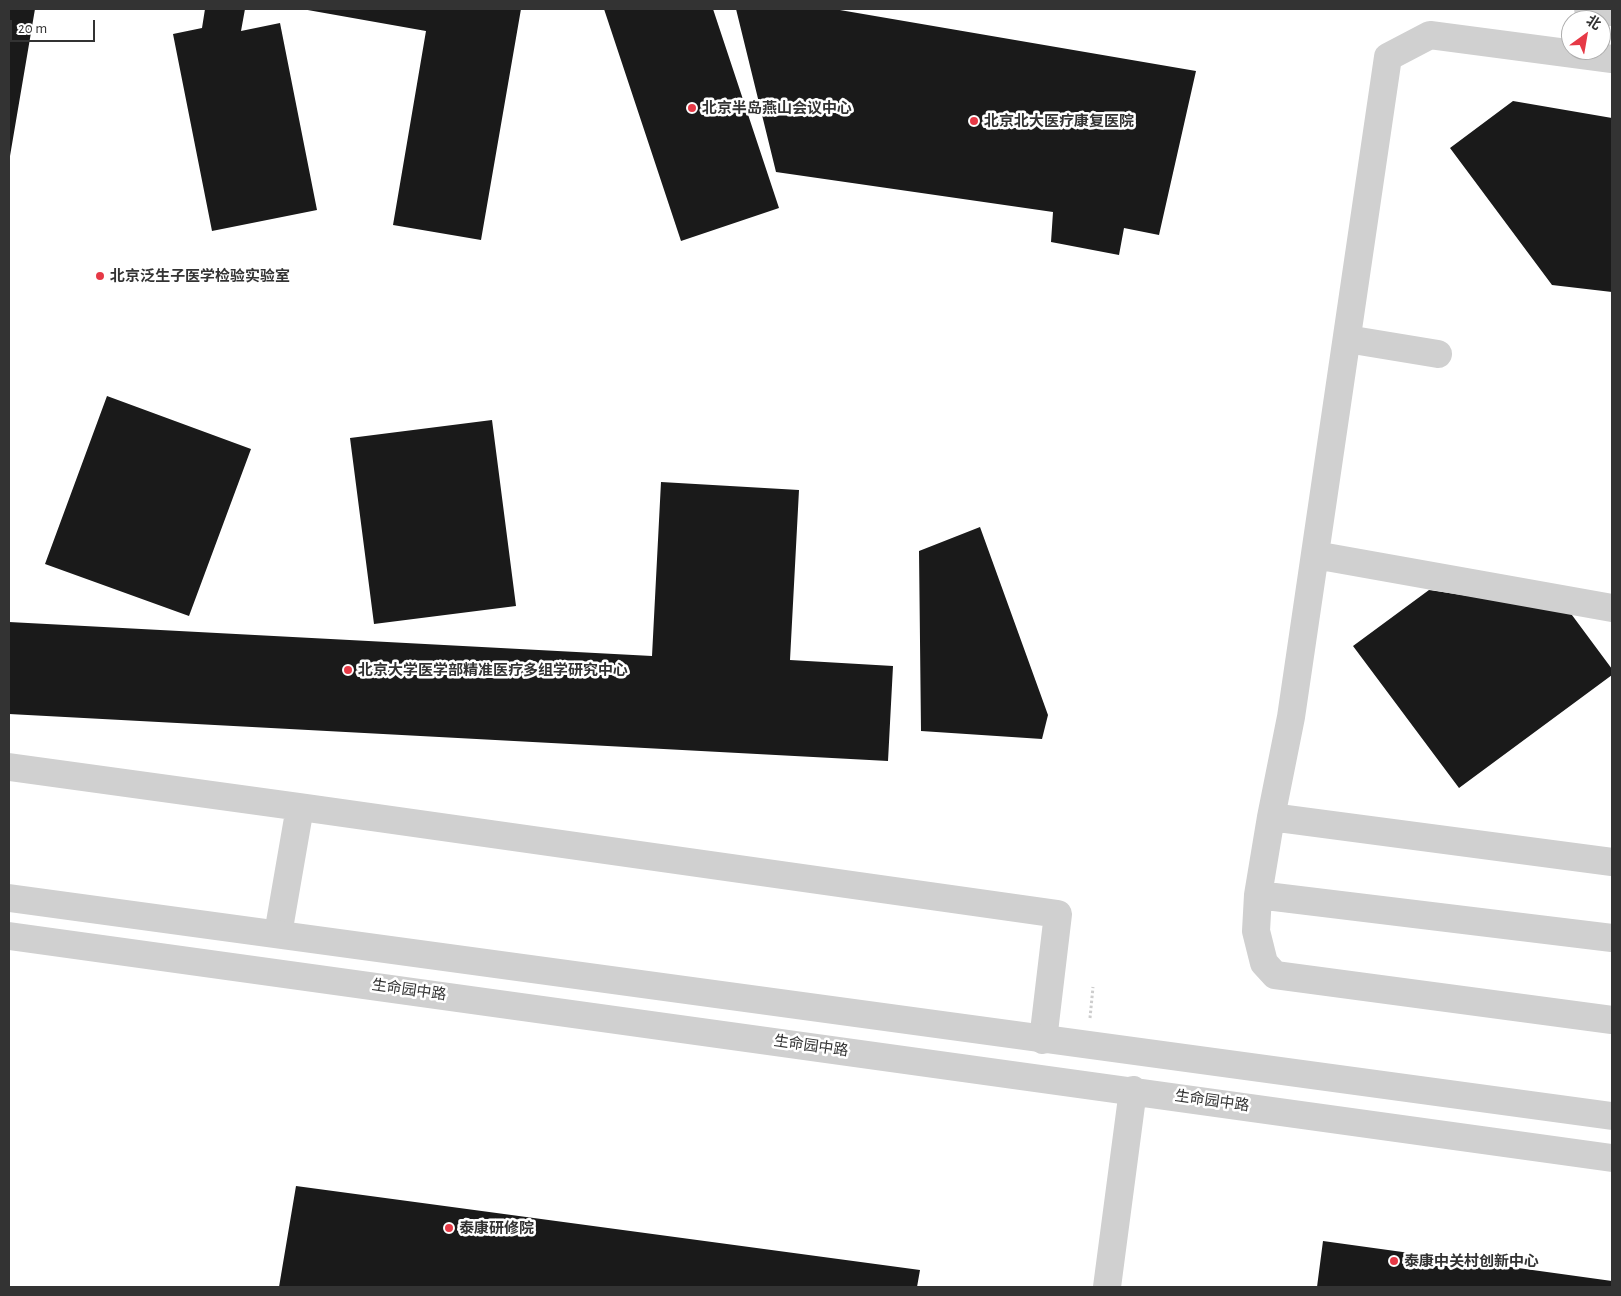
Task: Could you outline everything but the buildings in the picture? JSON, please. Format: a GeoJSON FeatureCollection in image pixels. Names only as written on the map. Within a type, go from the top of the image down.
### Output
{"type":"FeatureCollection","features":[{"type":"Feature","properties":{"kind":"street"},"geometry":{"type":"LineString","coordinates":[[1588,9],[1612,12]]}},
{"type":"Feature","properties":{"kind":"street"},"geometry":{"type":"LineString","coordinates":[[1612,59],[1430,35],[1388,57],[1291,717],[1258,895],[1256,931],[1264,963],[1275,975],[1612,1020]]}},
{"type":"Feature","properties":{"kind":"street"},"geometry":{"type":"LineString","coordinates":[[1347,339],[1438,354]]}},
{"type":"Feature","properties":{"kind":"street"},"geometry":{"type":"LineString","coordinates":[[1315,555],[1612,608]]}},
{"type":"Feature","properties":{"kind":"street"},"geometry":{"type":"LineString","coordinates":[[9,767],[1058,914],[1043,1040]]}},
{"type":"Feature","properties":{"kind":"street"},"geometry":{"type":"LineString","coordinates":[[278,934],[300,807]]}},
{"type":"Feature","properties":{"kind":"street"},"geometry":{"type":"LineString","coordinates":[[1271,817],[1612,862]]}},
{"type":"Feature","properties":{"kind":"street"},"geometry":{"type":"LineString","coordinates":[[1258,895],[1612,938]]}},
{"type":"Feature","properties":{"kind":"street"},"geometry":{"type":"LineString","coordinates":[[9,898],[1612,1116]]}},
{"type":"Feature","properties":{"kind":"street","name":"生命园中路"},"geometry":{"type":"LineString","coordinates":[[9,936],[1133,1090],[1612,1158]]}},
{"type":"Feature","properties":{"kind":"street"},"geometry":{"type":"LineString","coordinates":[[1107,1287],[1133,1090]]}},
{"type":"Feature","properties":{"kind":"place","name":"北京半岛燕山会议中心"},"geometry":{"type":"Point","coordinates":[692,108]}},
{"type":"Feature","properties":{"kind":"place","name":"北京北大医疗康复医院"},"geometry":{"type":"Point","coordinates":[974,121]}},
{"type":"Feature","properties":{"kind":"place","name":"北京泛生子医学检验实验室"},"geometry":{"type":"Point","coordinates":[100,276]}},
{"type":"Feature","properties":{"kind":"place","name":"北京大学医学部精准医疗多组学研究中心"},"geometry":{"type":"Point","coordinates":[348,670]}},
{"type":"Feature","properties":{"kind":"place","name":"泰康研修院"},"geometry":{"type":"Point","coordinates":[449,1228]}},
{"type":"Feature","properties":{"kind":"place","name":"泰康中关村创新中心"},"geometry":{"type":"Point","coordinates":[1394,1261]}}]}
